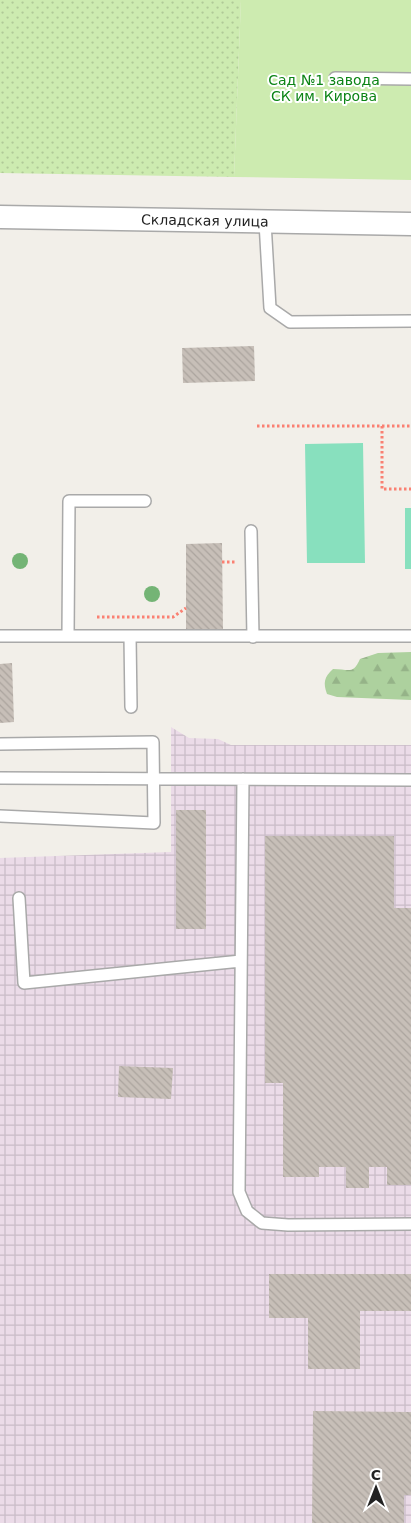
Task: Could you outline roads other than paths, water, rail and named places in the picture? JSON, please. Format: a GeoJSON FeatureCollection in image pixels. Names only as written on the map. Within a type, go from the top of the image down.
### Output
{"type":"FeatureCollection","features":[{"type":"Feature","properties":{"kind":"street","name":"Складская улица"},"geometry":{"type":"LineString","coordinates":[[0,217],[411,224]]}},
{"type":"Feature","properties":{"kind":"lane"},"geometry":{"type":"LineString","coordinates":[[335,78],[411,80]]}},
{"type":"Feature","properties":{"kind":"lane"},"geometry":{"type":"LineString","coordinates":[[265,222],[270,308],[290,322],[411,322]]}},
{"type":"Feature","properties":{"kind":"lane"},"geometry":{"type":"LineString","coordinates":[[68,636],[69,501],[145,501]]}},
{"type":"Feature","properties":{"kind":"lane"},"geometry":{"type":"LineString","coordinates":[[251,530],[253,637]]}},
{"type":"Feature","properties":{"kind":"lane"},"geometry":{"type":"LineString","coordinates":[[0,636],[411,636]]}},
{"type":"Feature","properties":{"kind":"lane"},"geometry":{"type":"LineString","coordinates":[[130,636],[130,707]]}},
{"type":"Feature","properties":{"kind":"lane"},"geometry":{"type":"LineString","coordinates":[[0,744],[153,742],[154,824],[0,816]]}},
{"type":"Feature","properties":{"kind":"lane"},"geometry":{"type":"LineString","coordinates":[[0,778],[411,780]]}},
{"type":"Feature","properties":{"kind":"lane"},"geometry":{"type":"LineString","coordinates":[[242,779],[239,1192],[247,1211],[262,1223],[288,1225],[411,1224]]}},
{"type":"Feature","properties":{"kind":"lane"},"geometry":{"type":"LineString","coordinates":[[19,898],[24,983],[241,961]]}},
{"type":"Feature","properties":{"kind":"park label","name":"Сад №1 завода СК им. Кирова"},"geometry":{"type":"Point","coordinates":[324,88]}}]}
